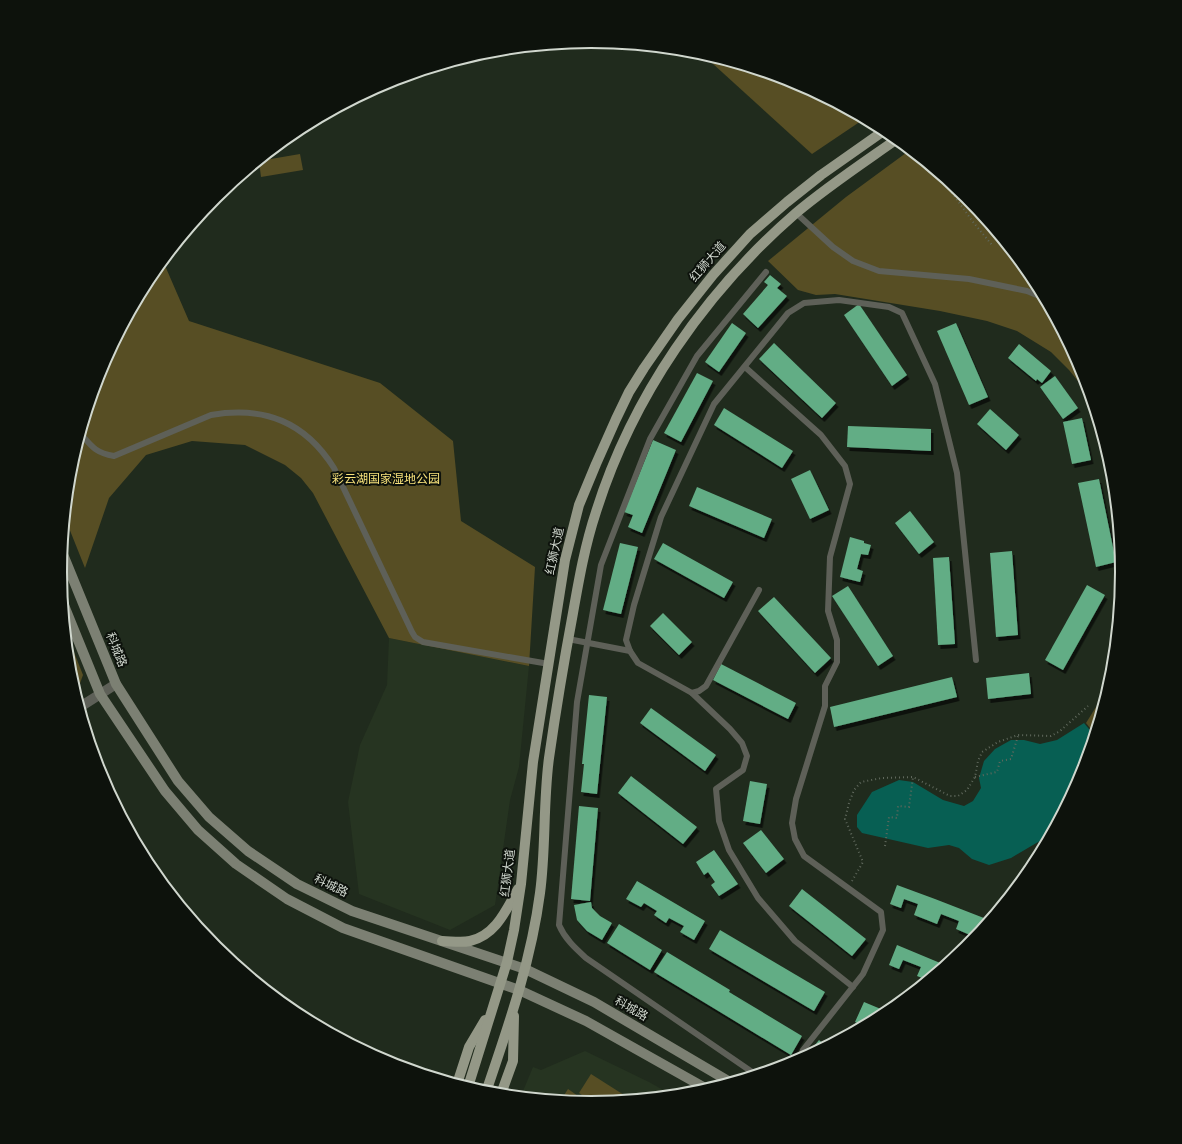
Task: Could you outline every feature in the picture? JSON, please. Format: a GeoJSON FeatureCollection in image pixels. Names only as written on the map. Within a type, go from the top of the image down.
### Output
{"type":"FeatureCollection","features":[{"type":"Feature","properties":{"kind":"main road","name":"红狮大道"},"geometry":{"type":"LineString","coordinates":[[470,1081],[501,983],[514,930],[521,884],[533,762],[565,560],[579,505],[596,464],[629,392],[644,368],[695,297],[713,275],[750,234],[802,189],[879,134]]}},
{"type":"Feature","properties":{"kind":"main road"},"geometry":{"type":"LineString","coordinates":[[488,1086],[519,990],[534,933],[541,890],[549,761],[568,639],[582,564],[596,513],[618,454],[642,405],[673,353],[707,307],[743,265],[796,213],[848,173],[892,143]]}},
{"type":"Feature","properties":{"kind":"main road","name":"科城路"},"geometry":{"type":"LineString","coordinates":[[67,565],[116,684],[178,781],[209,817],[248,851],[297,884],[352,911],[525,969],[594,1002],[724,1079]]}},
{"type":"Feature","properties":{"kind":"main road"},"geometry":{"type":"LineString","coordinates":[[69,618],[100,694],[165,791],[198,830],[236,864],[287,899],[343,928],[519,990],[586,1021],[699,1085]]}},
{"type":"Feature","properties":{"kind":"main road"},"geometry":{"type":"LineString","coordinates":[[442,941],[469,941],[481,937],[491,930],[499,921],[521,884]]}},
{"type":"Feature","properties":{"kind":"main road"},"geometry":{"type":"LineString","coordinates":[[459,1079],[469,1046],[495,1002]]}},
{"type":"Feature","properties":{"kind":"main road"},"geometry":{"type":"LineString","coordinates":[[503,1088],[513,1061],[514,1005]]}},
{"type":"Feature","properties":{"kind":"street"},"geometry":{"type":"LineString","coordinates":[[84,704],[116,684]]}},
{"type":"Feature","properties":{"kind":"lane"},"geometry":{"type":"LineString","coordinates":[[796,213],[833,247],[853,262],[880,270],[969,279],[1027,291],[1035,294]]}},
{"type":"Feature","properties":{"kind":"lane"},"geometry":{"type":"LineString","coordinates":[[750,1071],[586,958],[571,945],[564,936],[559,925],[577,702],[601,565],[650,439],[697,356],[766,272]]}},
{"type":"Feature","properties":{"kind":"lane"},"geometry":{"type":"LineString","coordinates":[[853,987],[795,941],[758,898],[728,850],[719,821],[716,789],[743,770],[747,756],[742,743],[730,729],[692,693],[638,663],[630,651],[626,640],[634,605],[661,517],[714,404],[788,313],[804,303],[839,300],[888,307],[902,313],[935,384],[957,473],[976,660]]}},
{"type":"Feature","properties":{"kind":"lane"},"geometry":{"type":"LineString","coordinates":[[744,367],[821,435],[845,466],[850,484],[830,557],[828,610],[837,640],[837,662],[825,686],[825,706],[796,799],[792,823],[795,839],[804,856],[881,912],[883,930],[863,974],[802,1051]]}},
{"type":"Feature","properties":{"kind":"lane"},"geometry":{"type":"LineString","coordinates":[[84,439],[92,447],[103,454],[114,456],[211,415],[228,412],[244,412],[264,415],[282,421],[298,429],[313,441],[325,454],[334,468],[412,632],[418,640],[549,664]]}},
{"type":"Feature","properties":{"kind":"lane"},"geometry":{"type":"LineString","coordinates":[[692,693],[699,692],[706,686],[759,590]]}},
{"type":"Feature","properties":{"kind":"lane"},"geometry":{"type":"LineString","coordinates":[[568,639],[630,651]]}},
{"type":"Feature","properties":{"kind":"path"},"geometry":{"type":"LineString","coordinates":[[951,191],[992,245]]}},
{"type":"Feature","properties":{"kind":"path"},"geometry":{"type":"LineString","coordinates":[[848,888],[863,862],[845,819],[849,802],[854,790],[861,782],[882,778],[913,777],[950,796],[958,796],[967,790],[975,777],[978,761],[982,752],[998,742],[1018,735],[1051,736],[1060,731],[1088,706]]}},
{"type":"Feature","properties":{"kind":"path"},"geometry":{"type":"LineString","coordinates":[[975,777],[997,772],[1000,761],[1011,759],[1018,735]]}},
{"type":"Feature","properties":{"kind":"path"},"geometry":{"type":"LineString","coordinates":[[885,846],[889,817],[897,818],[898,806],[909,807],[913,777]]}},
{"type":"Feature","properties":{"kind":"shaded area"},"geometry":{"type":"Polygon","coordinates":[[[389,638],[529,666],[519,767],[510,800],[495,905],[450,930],[359,894],[348,802],[360,745],[387,685],[389,638]]]}},
{"type":"Feature","properties":{"kind":"shaded area"},"geometry":{"type":"Polygon","coordinates":[[[585,1051],[665,1091],[625,1095],[591,1096],[523,1092],[533,1067],[541,1070],[585,1051]]]}},
{"type":"Feature","properties":{"kind":"green space"},"geometry":{"type":"Polygon","coordinates":[[[711,62],[759,76],[792,88],[823,102],[859,122],[812,154],[711,62]]]}},
{"type":"Feature","properties":{"kind":"green space"},"geometry":{"type":"Polygon","coordinates":[[[906,153],[910,156],[962,201],[1007,253],[1045,310],[1061,340],[1079,383],[1051,352],[1017,331],[987,321],[940,311],[835,294],[816,295],[798,290],[768,261],[846,197],[906,153]]]}},
{"type":"Feature","properties":{"kind":"green space"},"geometry":{"type":"Polygon","coordinates":[[[300,154],[303,170],[261,177],[260,166],[268,159],[300,154]]]}},
{"type":"Feature","properties":{"kind":"green space","name":"彩云湖国家湿地公园"},"geometry":{"type":"Polygon","coordinates":[[[165,266],[189,321],[380,383],[453,441],[461,521],[535,567],[529,666],[389,638],[313,493],[301,478],[285,465],[245,445],[192,441],[146,455],[109,498],[85,568],[69,528],[71,504],[85,436],[107,371],[121,340],[137,310],[165,266]]]}},
{"type":"Feature","properties":{"kind":"green space"},"geometry":{"type":"Polygon","coordinates":[[[72,648],[83,675],[79,685],[72,648]]]}},
{"type":"Feature","properties":{"kind":"green space"},"geometry":{"type":"Polygon","coordinates":[[[1098,704],[1091,729],[1086,723],[1098,704]]]}},
{"type":"Feature","properties":{"kind":"green space"},"geometry":{"type":"Polygon","coordinates":[[[591,1074],[624,1095],[583,1096],[579,1093],[591,1074]]]}},
{"type":"Feature","properties":{"kind":"green space"},"geometry":{"type":"Polygon","coordinates":[[[568,1089],[577,1096],[564,1095],[568,1089]]]}},
{"type":"Feature","properties":{"kind":"water"},"geometry":{"type":"Polygon","coordinates":[[[1084,723],[1090,730],[1075,773],[1045,834],[1041,840],[1011,858],[989,865],[972,859],[959,848],[949,845],[928,848],[862,833],[857,827],[857,815],[872,792],[899,780],[913,782],[943,800],[964,806],[973,801],[981,788],[979,778],[984,761],[995,749],[1011,740],[1024,740],[1040,744],[1057,740],[1084,723]]]}},
{"type":"Feature","properties":{"kind":"building"},"geometry":{"type":"Polygon","coordinates":[[[770,275],[781,284],[777,288],[787,296],[758,328],[743,314],[768,285],[764,282],[770,275]]]}},
{"type":"Feature","properties":{"kind":"building"},"geometry":{"type":"Polygon","coordinates":[[[859,304],[907,375],[892,386],[844,315],[859,304]]]}},
{"type":"Feature","properties":{"kind":"building"},"geometry":{"type":"Polygon","coordinates":[[[732,323],[746,333],[719,372],[705,362],[732,323]]]}},
{"type":"Feature","properties":{"kind":"building"},"geometry":{"type":"Polygon","coordinates":[[[956,323],[988,397],[969,405],[937,331],[956,323]]]}},
{"type":"Feature","properties":{"kind":"building"},"geometry":{"type":"Polygon","coordinates":[[[774,343],[836,403],[822,418],[759,359],[774,343]]]}},
{"type":"Feature","properties":{"kind":"building"},"geometry":{"type":"Polygon","coordinates":[[[1019,344],[1051,371],[1042,383],[1037,379],[1036,381],[1008,358],[1019,344]]]}},
{"type":"Feature","properties":{"kind":"building"},"geometry":{"type":"Polygon","coordinates":[[[697,373],[713,381],[681,442],[664,433],[697,373]]]}},
{"type":"Feature","properties":{"kind":"building"},"geometry":{"type":"Polygon","coordinates":[[[1055,376],[1078,408],[1063,419],[1040,387],[1055,376]]]}},
{"type":"Feature","properties":{"kind":"building"},"geometry":{"type":"Polygon","coordinates":[[[724,408],[793,451],[782,468],[714,425],[724,408]]]}},
{"type":"Feature","properties":{"kind":"building"},"geometry":{"type":"Polygon","coordinates":[[[990,409],[1019,435],[1006,450],[977,424],[990,409]]]}},
{"type":"Feature","properties":{"kind":"building"},"geometry":{"type":"Polygon","coordinates":[[[1082,418],[1091,460],[1072,464],[1063,422],[1082,418]]]}},
{"type":"Feature","properties":{"kind":"building"},"geometry":{"type":"Polygon","coordinates":[[[848,426],[931,429],[931,451],[847,447],[848,426]]]}},
{"type":"Feature","properties":{"kind":"building"},"geometry":{"type":"Polygon","coordinates":[[[653,440],[676,450],[642,533],[628,527],[633,515],[624,512],[653,440]]]}},
{"type":"Feature","properties":{"kind":"building"},"geometry":{"type":"Polygon","coordinates":[[[810,470],[829,510],[810,519],[791,479],[810,470]]]}},
{"type":"Feature","properties":{"kind":"building"},"geometry":{"type":"Polygon","coordinates":[[[1099,479],[1114,555],[1115,562],[1096,567],[1078,483],[1099,479]]]}},
{"type":"Feature","properties":{"kind":"building"},"geometry":{"type":"Polygon","coordinates":[[[697,487],[772,519],[764,538],[689,506],[697,487]]]}},
{"type":"Feature","properties":{"kind":"building"},"geometry":{"type":"Polygon","coordinates":[[[910,511],[934,542],[919,554],[895,523],[910,511]]]}},
{"type":"Feature","properties":{"kind":"building"},"geometry":{"type":"Polygon","coordinates":[[[850,537],[864,541],[864,543],[871,545],[868,555],[861,554],[857,569],[863,571],[860,582],[840,577],[850,537]]]}},
{"type":"Feature","properties":{"kind":"building"},"geometry":{"type":"Polygon","coordinates":[[[620,543],[638,547],[621,614],[603,610],[620,543]]]}},
{"type":"Feature","properties":{"kind":"building"},"geometry":{"type":"Polygon","coordinates":[[[663,543],[733,582],[724,598],[654,559],[663,543]]]}},
{"type":"Feature","properties":{"kind":"building"},"geometry":{"type":"Polygon","coordinates":[[[1012,551],[1018,635],[996,637],[990,553],[1012,551]]]}},
{"type":"Feature","properties":{"kind":"building"},"geometry":{"type":"Polygon","coordinates":[[[949,557],[955,644],[938,645],[933,558],[949,557]]]}},
{"type":"Feature","properties":{"kind":"building"},"geometry":{"type":"Polygon","coordinates":[[[1087,585],[1105,595],[1063,670],[1045,660],[1087,585]]]}},
{"type":"Feature","properties":{"kind":"building"},"geometry":{"type":"Polygon","coordinates":[[[848,586],[893,656],[878,666],[832,596],[848,586]]]}},
{"type":"Feature","properties":{"kind":"building"},"geometry":{"type":"Polygon","coordinates":[[[774,597],[831,658],[815,673],[758,611],[774,597]]]}},
{"type":"Feature","properties":{"kind":"building"},"geometry":{"type":"Polygon","coordinates":[[[663,613],[692,642],[679,655],[650,626],[663,613]]]}},
{"type":"Feature","properties":{"kind":"building"},"geometry":{"type":"Polygon","coordinates":[[[721,664],[796,703],[788,719],[713,680],[721,664]]]}},
{"type":"Feature","properties":{"kind":"building"},"geometry":{"type":"Polygon","coordinates":[[[1029,673],[1031,694],[988,699],[986,678],[1029,673]]]}},
{"type":"Feature","properties":{"kind":"building"},"geometry":{"type":"Polygon","coordinates":[[[952,677],[957,697],[834,727],[830,707],[952,677]]]}},
{"type":"Feature","properties":{"kind":"building"},"geometry":{"type":"Polygon","coordinates":[[[589,695],[607,697],[597,794],[581,792],[584,764],[582,764],[589,695]]]}},
{"type":"Feature","properties":{"kind":"building"},"geometry":{"type":"Polygon","coordinates":[[[651,708],[716,755],[705,771],[640,723],[651,708]]]}},
{"type":"Feature","properties":{"kind":"building"},"geometry":{"type":"Polygon","coordinates":[[[631,776],[697,827],[683,844],[618,793],[631,776]]]}},
{"type":"Feature","properties":{"kind":"building"},"geometry":{"type":"Polygon","coordinates":[[[750,781],[767,784],[760,824],[743,821],[750,781]]]}},
{"type":"Feature","properties":{"kind":"building"},"geometry":{"type":"Polygon","coordinates":[[[579,806],[598,808],[590,901],[571,899],[579,806]]]}},
{"type":"Feature","properties":{"kind":"building"},"geometry":{"type":"Polygon","coordinates":[[[761,830],[784,859],[766,873],[743,843],[761,830]]]}},
{"type":"Feature","properties":{"kind":"building"},"geometry":{"type":"Polygon","coordinates":[[[714,850],[738,884],[719,896],[711,885],[715,882],[708,872],[704,875],[696,862],[714,850]]]}},
{"type":"Feature","properties":{"kind":"building"},"geometry":{"type":"Polygon","coordinates":[[[637,881],[705,921],[694,940],[680,932],[684,926],[669,918],[666,923],[654,915],[657,911],[644,903],[641,907],[626,899],[637,881]]]}},
{"type":"Feature","properties":{"kind":"building"},"geometry":{"type":"Polygon","coordinates":[[[897,885],[984,918],[969,935],[956,929],[959,921],[941,914],[937,924],[914,915],[918,904],[904,899],[901,908],[890,904],[897,885]]]}},
{"type":"Feature","properties":{"kind":"building"},"geometry":{"type":"Polygon","coordinates":[[[802,889],[866,939],[852,956],[789,906],[802,889]]]}},
{"type":"Feature","properties":{"kind":"building"},"geometry":{"type":"Polygon","coordinates":[[[591,902],[592,908],[600,916],[612,923],[602,940],[587,931],[577,920],[574,905],[591,902]]]}},
{"type":"Feature","properties":{"kind":"building"},"geometry":{"type":"Polygon","coordinates":[[[619,924],[662,950],[650,970],[607,943],[619,924]]]}},
{"type":"Feature","properties":{"kind":"building"},"geometry":{"type":"Polygon","coordinates":[[[720,930],[825,992],[814,1011],[709,949],[720,930]]]}},
{"type":"Feature","properties":{"kind":"building"},"geometry":{"type":"Polygon","coordinates":[[[897,945],[940,963],[922,978],[917,976],[921,967],[903,960],[899,969],[889,965],[897,945]]]}},
{"type":"Feature","properties":{"kind":"building"},"geometry":{"type":"Polygon","coordinates":[[[667,952],[730,990],[729,992],[802,1036],[791,1055],[654,972],[667,952]]]}},
{"type":"Feature","properties":{"kind":"building"},"geometry":{"type":"Polygon","coordinates":[[[864,1002],[881,1009],[858,1023],[855,1022],[864,1002]]]}},
{"type":"Feature","properties":{"kind":"building"},"geometry":{"type":"Polygon","coordinates":[[[819,1040],[822,1042],[814,1046],[819,1040]]]}}]}
